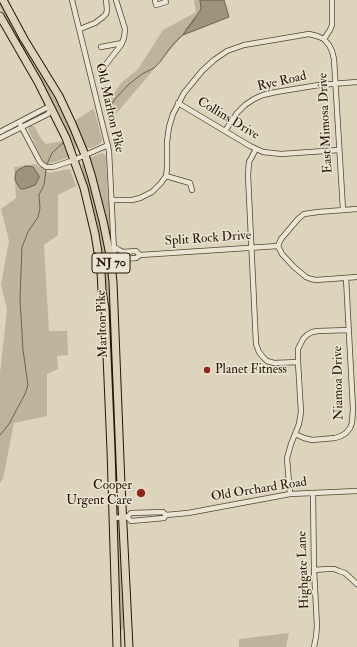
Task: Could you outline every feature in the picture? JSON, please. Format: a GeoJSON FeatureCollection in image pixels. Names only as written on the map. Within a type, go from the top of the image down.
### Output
{"type":"FeatureCollection","features":[{"type":"Feature","properties":{"kind":"highway","name":"Marlton Pike"},"geometry":{"type":"LineString","coordinates":[[3,0],[24,39],[59,96],[85,155],[103,220],[110,255],[114,295],[117,385],[125,517],[129,647]]}},
{"type":"Feature","properties":{"kind":"highway","name":"Marlton Pike"},"geometry":{"type":"LineString","coordinates":[[0,16],[33,72],[66,138],[84,188],[95,234],[105,308],[117,647]]}},
{"type":"Feature","properties":{"kind":"highway"},"geometry":{"type":"LineString","coordinates":[[107,367],[110,376],[117,385]]}},
{"type":"Feature","properties":{"kind":"street","name":"Old Marlton Pike"},"geometry":{"type":"LineString","coordinates":[[72,0],[108,145],[110,159],[115,263],[114,295]]}},
{"type":"Feature","properties":{"kind":"street"},"geometry":{"type":"LineString","coordinates":[[80,29],[95,23],[106,14],[106,0]]}},
{"type":"Feature","properties":{"kind":"street"},"geometry":{"type":"LineString","coordinates":[[103,68],[124,40],[126,29],[116,0]]}},
{"type":"Feature","properties":{"kind":"street"},"geometry":{"type":"LineString","coordinates":[[155,0],[156,5],[166,2],[165,0]]}},
{"type":"Feature","properties":{"kind":"street"},"geometry":{"type":"LineString","coordinates":[[112,200],[132,200],[146,196],[157,188],[166,176],[168,161],[167,142],[172,114],[184,93],[208,65],[220,55],[244,44],[309,34],[324,39],[332,25],[332,0]]}},
{"type":"Feature","properties":{"kind":"street","name":"East Mimosa Drive"},"geometry":{"type":"LineString","coordinates":[[324,39],[329,45],[334,59],[342,210]]}},
{"type":"Feature","properties":{"kind":"street"},"geometry":{"type":"LineString","coordinates":[[102,48],[122,43]]}},
{"type":"Feature","properties":{"kind":"street","name":"Rye Road"},"geometry":{"type":"LineString","coordinates":[[225,131],[245,105],[258,97],[276,92],[319,85],[357,82]]}},
{"type":"Feature","properties":{"kind":"street","name":"Collins Drive"},"geometry":{"type":"LineString","coordinates":[[178,103],[262,152],[281,154],[339,150]]}},
{"type":"Feature","properties":{"kind":"street"},"geometry":{"type":"LineString","coordinates":[[0,132],[46,108],[51,109],[48,114],[0,138]]}},
{"type":"Feature","properties":{"kind":"street"},"geometry":{"type":"LineString","coordinates":[[19,122],[40,162],[44,166],[50,167],[74,160],[108,145]]}},
{"type":"Feature","properties":{"kind":"street"},"geometry":{"type":"LineString","coordinates":[[256,149],[249,162],[248,169],[256,344],[262,357],[274,364],[298,362]]}},
{"type":"Feature","properties":{"kind":"street"},"geometry":{"type":"LineString","coordinates":[[166,176],[190,183],[192,190]]}},
{"type":"Feature","properties":{"kind":"street"},"geometry":{"type":"LineString","coordinates":[[357,208],[304,214],[281,239],[278,246],[282,254],[306,277],[316,280],[357,277]]}},
{"type":"Feature","properties":{"kind":"street","name":"Split Rock Drive"},"geometry":{"type":"LineString","coordinates":[[115,263],[123,258],[136,258],[140,255],[278,246]]}},
{"type":"Feature","properties":{"kind":"street","name":"Split Rock Drive"},"geometry":{"type":"LineString","coordinates":[[114,247],[123,252],[136,251],[140,255]]}},
{"type":"Feature","properties":{"kind":"street","name":"Niamoa Drive"},"geometry":{"type":"LineString","coordinates":[[295,434],[312,440],[335,438],[346,433],[352,423],[353,417],[346,278]]}},
{"type":"Feature","properties":{"kind":"street"},"geometry":{"type":"LineString","coordinates":[[290,494],[288,458],[290,444],[299,424],[301,412],[298,349],[303,338],[307,335],[318,331],[349,330]]}},
{"type":"Feature","properties":{"kind":"street","name":"Old Orchard Road"},"geometry":{"type":"LineString","coordinates":[[113,518],[125,517],[131,513],[163,512],[166,515],[188,513],[290,494],[357,491]]}},
{"type":"Feature","properties":{"kind":"street","name":"Highgate Lane"},"geometry":{"type":"LineString","coordinates":[[312,493],[317,626],[314,647]]}},
{"type":"Feature","properties":{"kind":"street"},"geometry":{"type":"LineString","coordinates":[[314,570],[339,570],[345,573],[357,584]]}},
{"type":"Feature","properties":{"kind":"shaded area"},"geometry":{"type":"Polygon","coordinates":[[[194,0],[200,0],[201,8],[194,20],[110,121],[107,104],[121,83],[138,69],[163,30],[196,12],[194,0]]]}},
{"type":"Feature","properties":{"kind":"shaded area"},"geometry":{"type":"Polygon","coordinates":[[[200,0],[224,0],[229,17],[183,35],[200,11],[200,0]]]}},
{"type":"Feature","properties":{"kind":"shaded area"},"geometry":{"type":"Polygon","coordinates":[[[0,1],[46,81],[64,116],[75,140],[76,152],[64,123],[0,7],[0,1]]]}},
{"type":"Feature","properties":{"kind":"shaded area"},"geometry":{"type":"Polygon","coordinates":[[[93,109],[102,139],[101,143],[98,145],[87,148],[74,121],[93,109]]]}},
{"type":"Feature","properties":{"kind":"shaded area"},"geometry":{"type":"Polygon","coordinates":[[[30,126],[34,126],[46,144],[63,141],[69,157],[49,164],[43,161],[28,129],[30,126]]]}},
{"type":"Feature","properties":{"kind":"shaded area"},"geometry":{"type":"Polygon","coordinates":[[[102,153],[106,157],[108,201],[111,204],[112,245],[97,182],[89,158],[102,153]]]}},
{"type":"Feature","properties":{"kind":"shaded area"},"geometry":{"type":"Polygon","coordinates":[[[82,162],[84,163],[95,200],[108,265],[112,300],[114,376],[112,371],[105,271],[101,241],[82,168],[82,162]]]}},
{"type":"Feature","properties":{"kind":"shaded area"},"geometry":{"type":"Polygon","coordinates":[[[35,164],[49,173],[70,169],[76,186],[58,195],[58,235],[44,245],[49,331],[67,331],[68,355],[57,356],[58,369],[47,374],[47,416],[14,423],[3,479],[0,483],[0,373],[7,310],[1,284],[9,241],[1,209],[16,198],[14,167],[35,164]]]}},
{"type":"Feature","properties":{"kind":"shaded area"},"geometry":{"type":"Polygon","coordinates":[[[26,166],[33,167],[39,178],[35,185],[21,189],[15,180],[16,172],[26,166]]]}},
{"type":"Feature","properties":{"kind":"shaded area"},"geometry":{"type":"Polygon","coordinates":[[[111,379],[115,385],[119,510],[117,510],[113,450],[111,379]]]}},
{"type":"Feature","properties":{"kind":"shaded area"},"geometry":{"type":"Polygon","coordinates":[[[119,520],[124,626],[122,630],[120,629],[116,524],[119,520]]]}},
{"type":"Feature","properties":{"kind":"shaded area"},"geometry":{"type":"Polygon","coordinates":[[[289,633],[286,647],[239,647],[239,639],[289,633]]]}},
{"type":"Feature","properties":{"kind":"waterway"},"geometry":{"type":"LineString","coordinates":[[186,30],[195,19]]}},
{"type":"Feature","properties":{"kind":"waterway"},"geometry":{"type":"LineString","coordinates":[[105,111],[109,109],[115,99],[128,85],[142,74],[154,68],[184,33]]}},
{"type":"Feature","properties":{"kind":"waterway"},"geometry":{"type":"LineString","coordinates":[[47,164],[52,153],[64,142]]}},
{"type":"Feature","properties":{"kind":"waterway"},"geometry":{"type":"LineString","coordinates":[[0,435],[9,424],[25,394],[28,385],[23,350],[20,299],[22,247],[28,232],[38,217],[40,208],[39,195],[44,185],[46,170]]}},
{"type":"Feature","properties":{"kind":"place","name":"Planet Fitness"},"geometry":{"type":"Point","coordinates":[207,370]}},
{"type":"Feature","properties":{"kind":"place","name":"Cooper Urgent Care"},"geometry":{"type":"Point","coordinates":[141,493]}}]}
